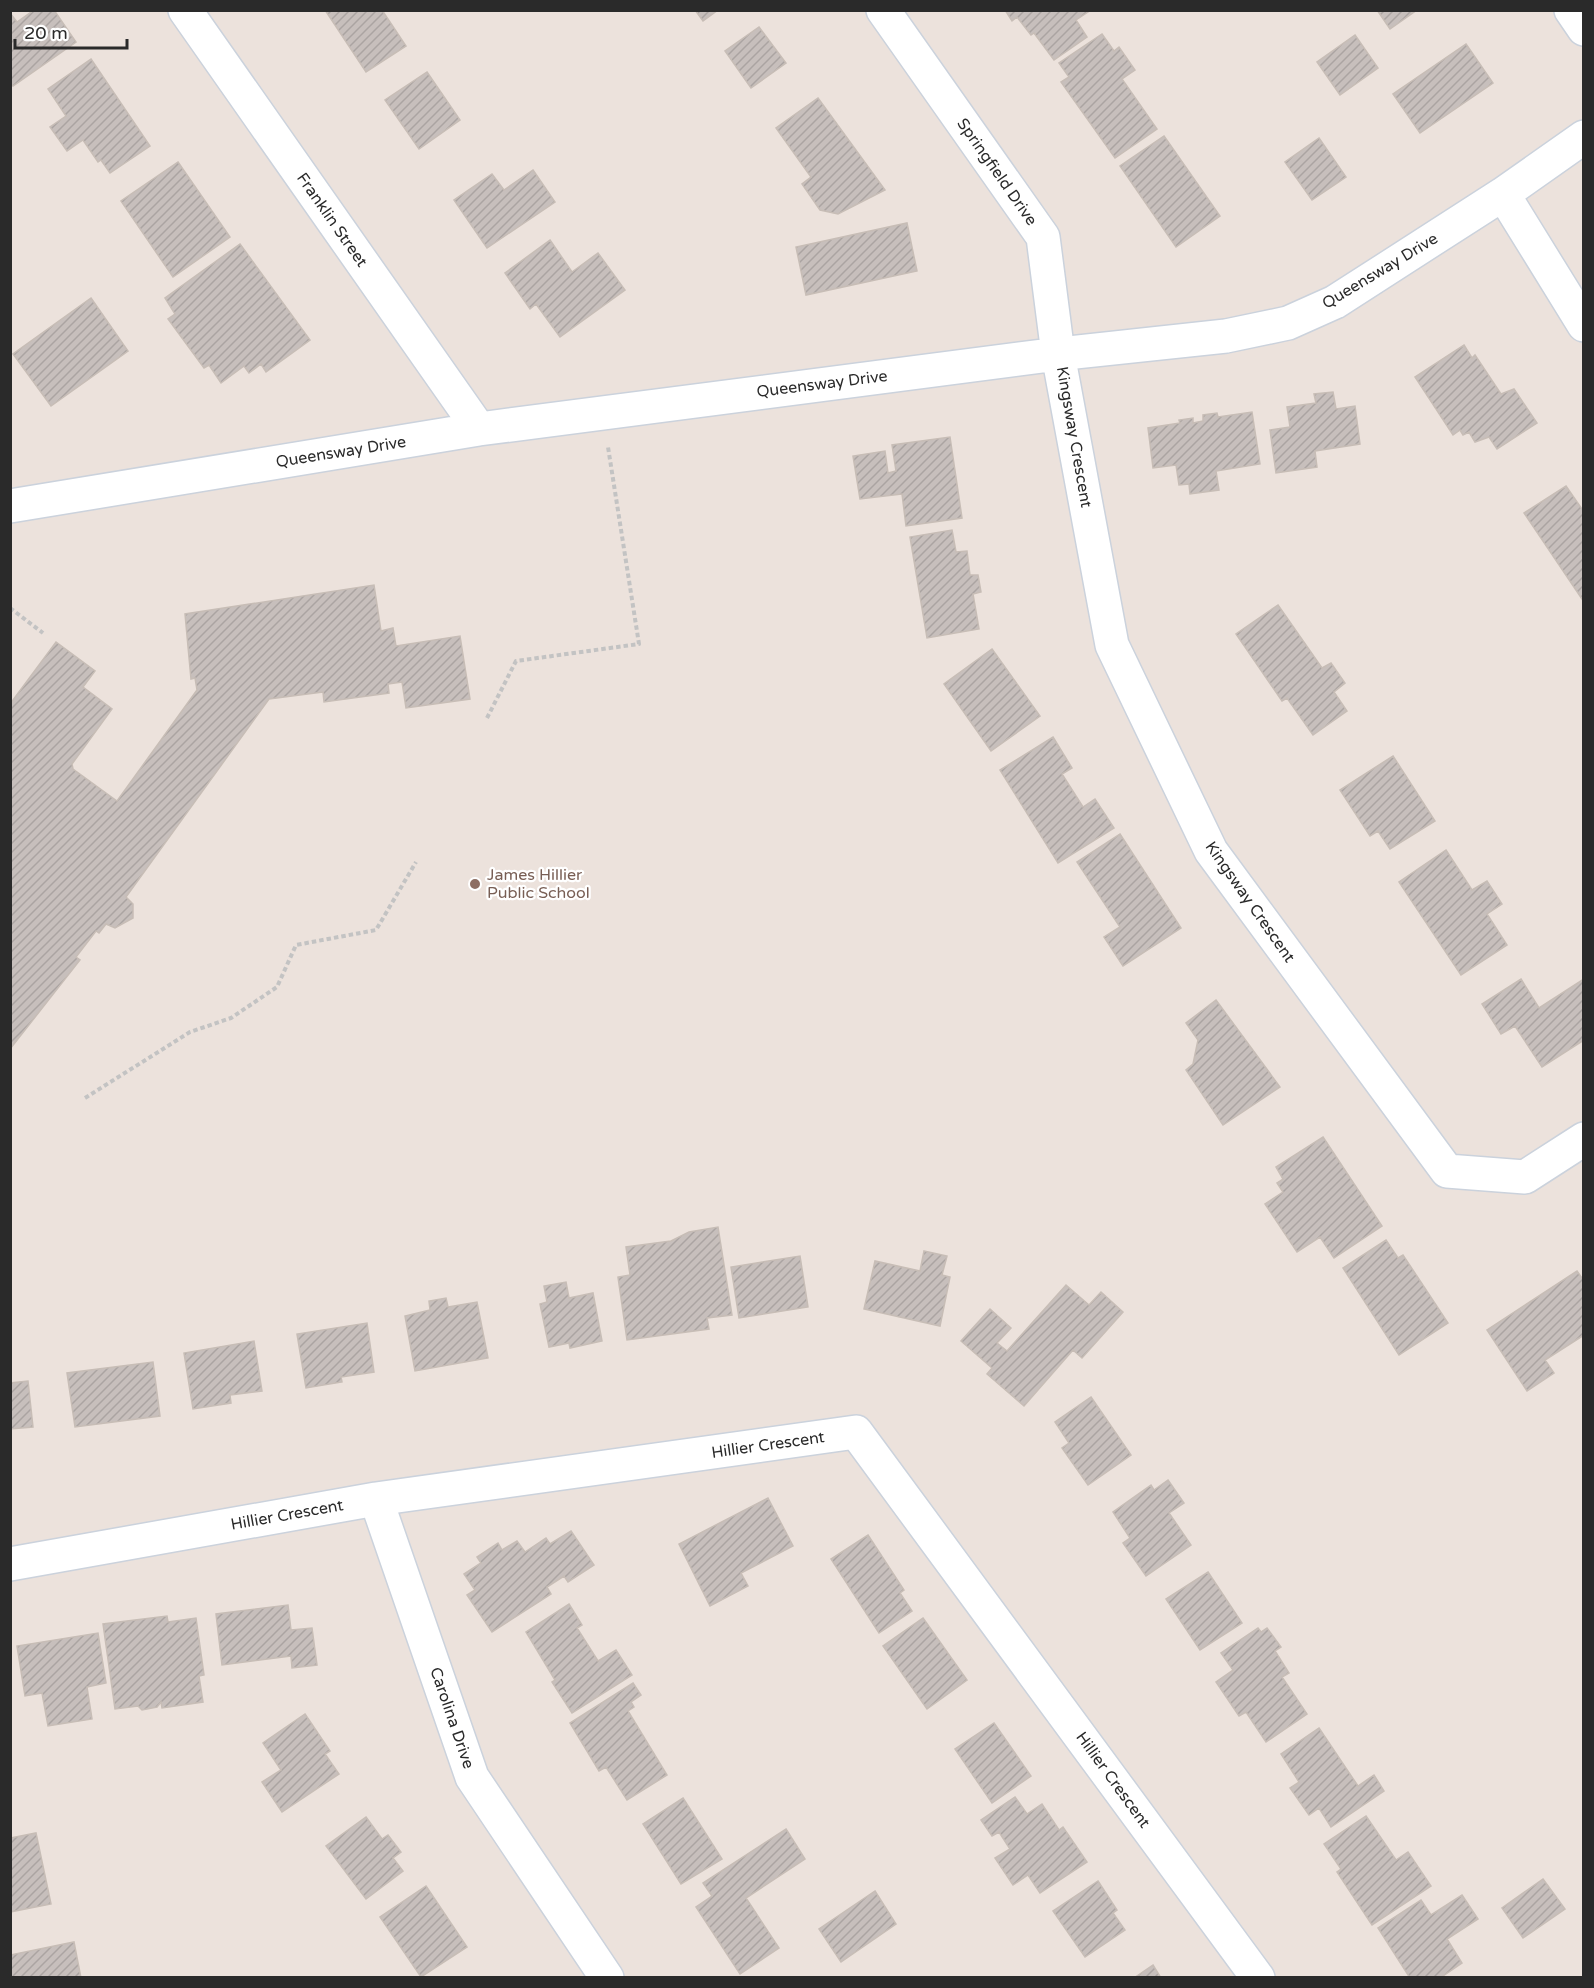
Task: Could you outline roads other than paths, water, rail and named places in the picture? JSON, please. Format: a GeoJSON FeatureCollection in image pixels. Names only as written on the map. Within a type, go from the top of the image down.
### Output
{"type":"FeatureCollection","features":[{"type":"Feature","properties":{"kind":"street","name":"Franklin Street"},"geometry":{"type":"LineString","coordinates":[[185,10],[479,429]]}},
{"type":"Feature","properties":{"kind":"street","name":"Springfield Drive"},"geometry":{"type":"LineString","coordinates":[[883,10],[1043,237],[1058,354]]}},
{"type":"Feature","properties":{"kind":"street"},"geometry":{"type":"LineString","coordinates":[[1571,10],[1584,28]]}},
{"type":"Feature","properties":{"kind":"street","name":"Queensway Drive"},"geometry":{"type":"LineString","coordinates":[[10,506],[479,429],[1058,354],[1226,336],[1288,323],[1335,302],[1503,194],[1584,137]]}},
{"type":"Feature","properties":{"kind":"street"},"geometry":{"type":"LineString","coordinates":[[1503,194],[1584,325]]}},
{"type":"Feature","properties":{"kind":"street","name":"Kingsway Crescent"},"geometry":{"type":"LineString","coordinates":[[1058,354],[1112,645],[1211,852],[1447,1171],[1525,1177],[1584,1139]]}},
{"type":"Feature","properties":{"kind":"street","name":"Hillier Crescent"},"geometry":{"type":"LineString","coordinates":[[10,1564],[376,1500],[856,1432],[1258,1977]]}},
{"type":"Feature","properties":{"kind":"street","name":"Carolina Drive"},"geometry":{"type":"LineString","coordinates":[[376,1500],[472,1777],[607,1977]]}},
{"type":"Feature","properties":{"kind":"place","name":"James Hillier Public School"},"geometry":{"type":"Point","coordinates":[475,884]}}]}
